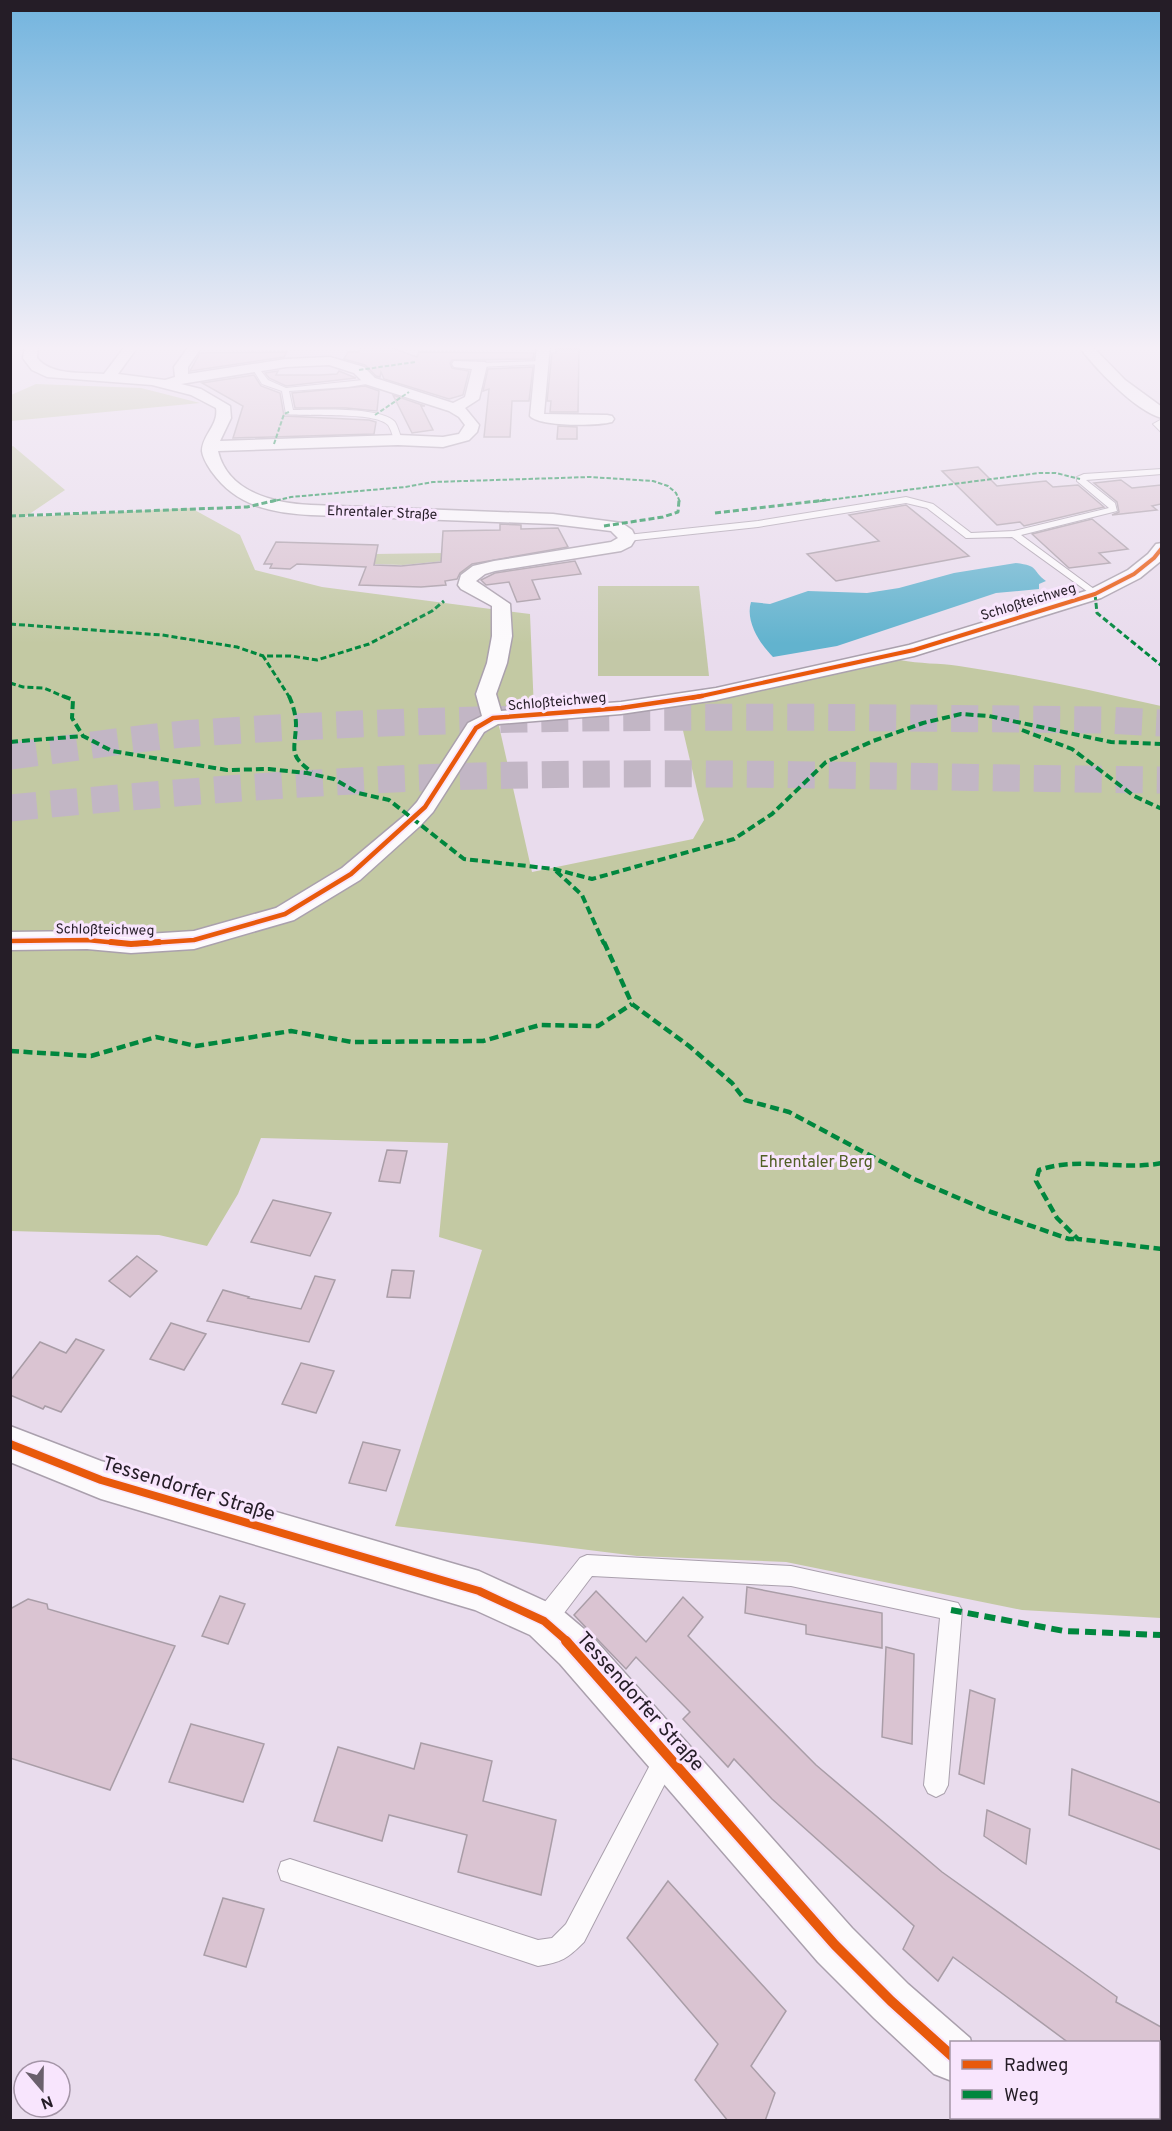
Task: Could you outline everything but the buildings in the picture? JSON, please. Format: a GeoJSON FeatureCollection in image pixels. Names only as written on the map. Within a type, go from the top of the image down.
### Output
{"type":"FeatureCollection","features":[{"type":"Feature","properties":{"kind":"street"},"geometry":{"type":"LineString","coordinates":[[210,446],[259,444]]}},
{"type":"Feature","properties":{"kind":"street","name":"Ehrentaler Straße"},"geometry":{"type":"LineString","coordinates":[[210,446],[210,454],[216,467],[229,482],[262,504],[276,508],[553,519],[616,527],[626,534],[627,538]]}},
{"type":"Feature","properties":{"kind":"street"},"geometry":{"type":"LineString","coordinates":[[494,718],[486,694],[497,663],[502,636],[501,604],[467,585],[467,579],[479,570],[494,566],[605,549],[625,542],[627,538]]}},
{"type":"Feature","properties":{"kind":"street","name":"Schloßteichweg"},"geometry":{"type":"LineString","coordinates":[[10,941],[87,940],[131,944],[194,940],[285,914],[351,874],[412,820],[425,807],[476,728],[494,718],[621,708],[716,694],[914,650],[1095,594],[1134,574],[1154,558],[1161,548]]}},
{"type":"Feature","properties":{"kind":"street","name":"Tessendorfer Straße"},"geometry":{"type":"LineString","coordinates":[[10,1443],[101,1480],[479,1591],[544,1621],[575,1648],[835,1945],[950,2055]]}},
{"type":"Feature","properties":{"kind":"lane"},"geometry":{"type":"LineString","coordinates":[[627,538],[758,524],[906,500],[930,506],[969,536],[1014,534],[1114,509],[1080,479],[1087,476],[1161,471]]}},
{"type":"Feature","properties":{"kind":"lane"},"geometry":{"type":"LineString","coordinates":[[1014,534],[1095,594]]}},
{"type":"Feature","properties":{"kind":"lane"},"geometry":{"type":"LineString","coordinates":[[544,1621],[587,1565],[791,1576],[951,1610],[936,1785]]}},
{"type":"Feature","properties":{"kind":"lane"},"geometry":{"type":"LineString","coordinates":[[290,1871],[538,1953],[558,1950],[575,1933],[667,1755]]}},
{"type":"Feature","properties":{"kind":"green space","name":"Ehrentaler Berg"},"geometry":{"type":"Polygon","coordinates":[[[13,446],[65,490],[25,517],[191,508],[240,535],[255,570],[322,587],[530,614],[534,711],[499,726],[532,872],[693,839],[704,820],[677,705],[900,660],[1010,674],[1161,706],[1161,1618],[1022,1610],[786,1562],[637,1556],[395,1526],[482,1250],[439,1237],[448,1143],[261,1138],[238,1194],[207,1246],[159,1235],[11,1231],[11,447],[13,446]]]}},
{"type":"Feature","properties":{"kind":"green space"},"geometry":{"type":"Polygon","coordinates":[[[445,553],[470,561],[472,567],[460,576],[454,560],[403,565],[371,564],[374,554],[445,553]]]}},
{"type":"Feature","properties":{"kind":"green space"},"geometry":{"type":"Polygon","coordinates":[[[598,586],[699,586],[709,676],[598,676],[598,586]]]}},
{"type":"Feature","properties":{"kind":"water"},"geometry":{"type":"Polygon","coordinates":[[[1016,563],[1032,567],[1046,581],[1039,584],[1039,589],[996,593],[837,646],[773,657],[763,646],[750,617],[751,602],[770,604],[808,591],[867,593],[899,588],[954,573],[1016,563]]]}},
{"type":"Feature","properties":{"kind":"tunnel"},"geometry":{"type":"LineString","coordinates":[[10,756],[187,734],[435,721],[769,717],[1104,720],[1162,723]]}},
{"type":"Feature","properties":{"kind":"tunnel"},"geometry":{"type":"LineString","coordinates":[[10,808],[244,788],[478,776],[734,774],[1162,780]]}},
{"type":"Feature","properties":{"kind":"marked path"},"geometry":{"type":"LineString","coordinates":[[715,513],[1039,473],[1056,473],[1080,479]]}},
{"type":"Feature","properties":{"kind":"marked path"},"geometry":{"type":"LineString","coordinates":[[10,516],[247,507],[291,497],[405,487],[433,482],[590,477],[653,481],[668,486],[676,493],[680,502],[678,512],[663,517],[604,526]]}},
{"type":"Feature","properties":{"kind":"marked path"},"geometry":{"type":"LineString","coordinates":[[1095,594],[1097,613],[1162,666]]}},
{"type":"Feature","properties":{"kind":"marked path"},"geometry":{"type":"LineString","coordinates":[[312,772],[302,765],[293,752],[296,723],[293,706],[283,683],[263,656],[291,656],[317,660],[369,644],[432,611],[444,601]]}},
{"type":"Feature","properties":{"kind":"marked path"},"geometry":{"type":"LineString","coordinates":[[10,624],[139,632],[237,647],[263,656]]}},
{"type":"Feature","properties":{"kind":"marked path"},"geometry":{"type":"LineString","coordinates":[[10,683],[23,687],[44,688],[73,700],[72,718],[83,736],[112,751],[227,770],[269,769],[307,773],[334,779],[358,793],[389,800],[464,859],[554,869],[592,879],[734,839],[772,814],[826,762],[873,741],[923,723],[961,714],[989,716],[1111,742],[1162,744]]}},
{"type":"Feature","properties":{"kind":"marked path"},"geometry":{"type":"LineString","coordinates":[[1022,730],[1072,749],[1134,796],[1162,809]]}},
{"type":"Feature","properties":{"kind":"marked path"},"geometry":{"type":"LineString","coordinates":[[10,742],[83,736]]}},
{"type":"Feature","properties":{"kind":"marked path"},"geometry":{"type":"LineString","coordinates":[[556,871],[582,895],[632,1004],[689,1046],[732,1083],[745,1100],[789,1112],[914,1179],[991,1212],[1069,1239],[1078,1239]]}},
{"type":"Feature","properties":{"kind":"marked path"},"geometry":{"type":"LineString","coordinates":[[10,1051],[91,1056],[156,1037],[196,1046],[291,1031],[352,1042],[483,1041],[540,1025],[598,1026],[632,1004]]}},
{"type":"Feature","properties":{"kind":"marked path"},"geometry":{"type":"LineString","coordinates":[[1162,1163],[1133,1167],[1085,1163],[1062,1164],[1039,1170],[1036,1181],[1057,1218],[1078,1239],[1162,1249]]}},
{"type":"Feature","properties":{"kind":"marked path"},"geometry":{"type":"LineString","coordinates":[[951,1610],[1064,1631],[1162,1635]]}},
{"type":"Feature","properties":{"kind":"cycle path"},"geometry":{"type":"LineString","coordinates":[[10,941],[87,940],[131,944],[194,940],[285,914],[351,874],[412,821],[425,807],[476,728],[493,718],[621,708],[716,694],[914,650],[1095,594],[1134,574],[1154,558],[1162,548]]}},
{"type":"Feature","properties":{"kind":"cycle path"},"geometry":{"type":"LineString","coordinates":[[10,1444],[101,1480],[479,1591],[544,1621],[575,1649],[835,1945],[891,2001],[950,2054]]}}]}
